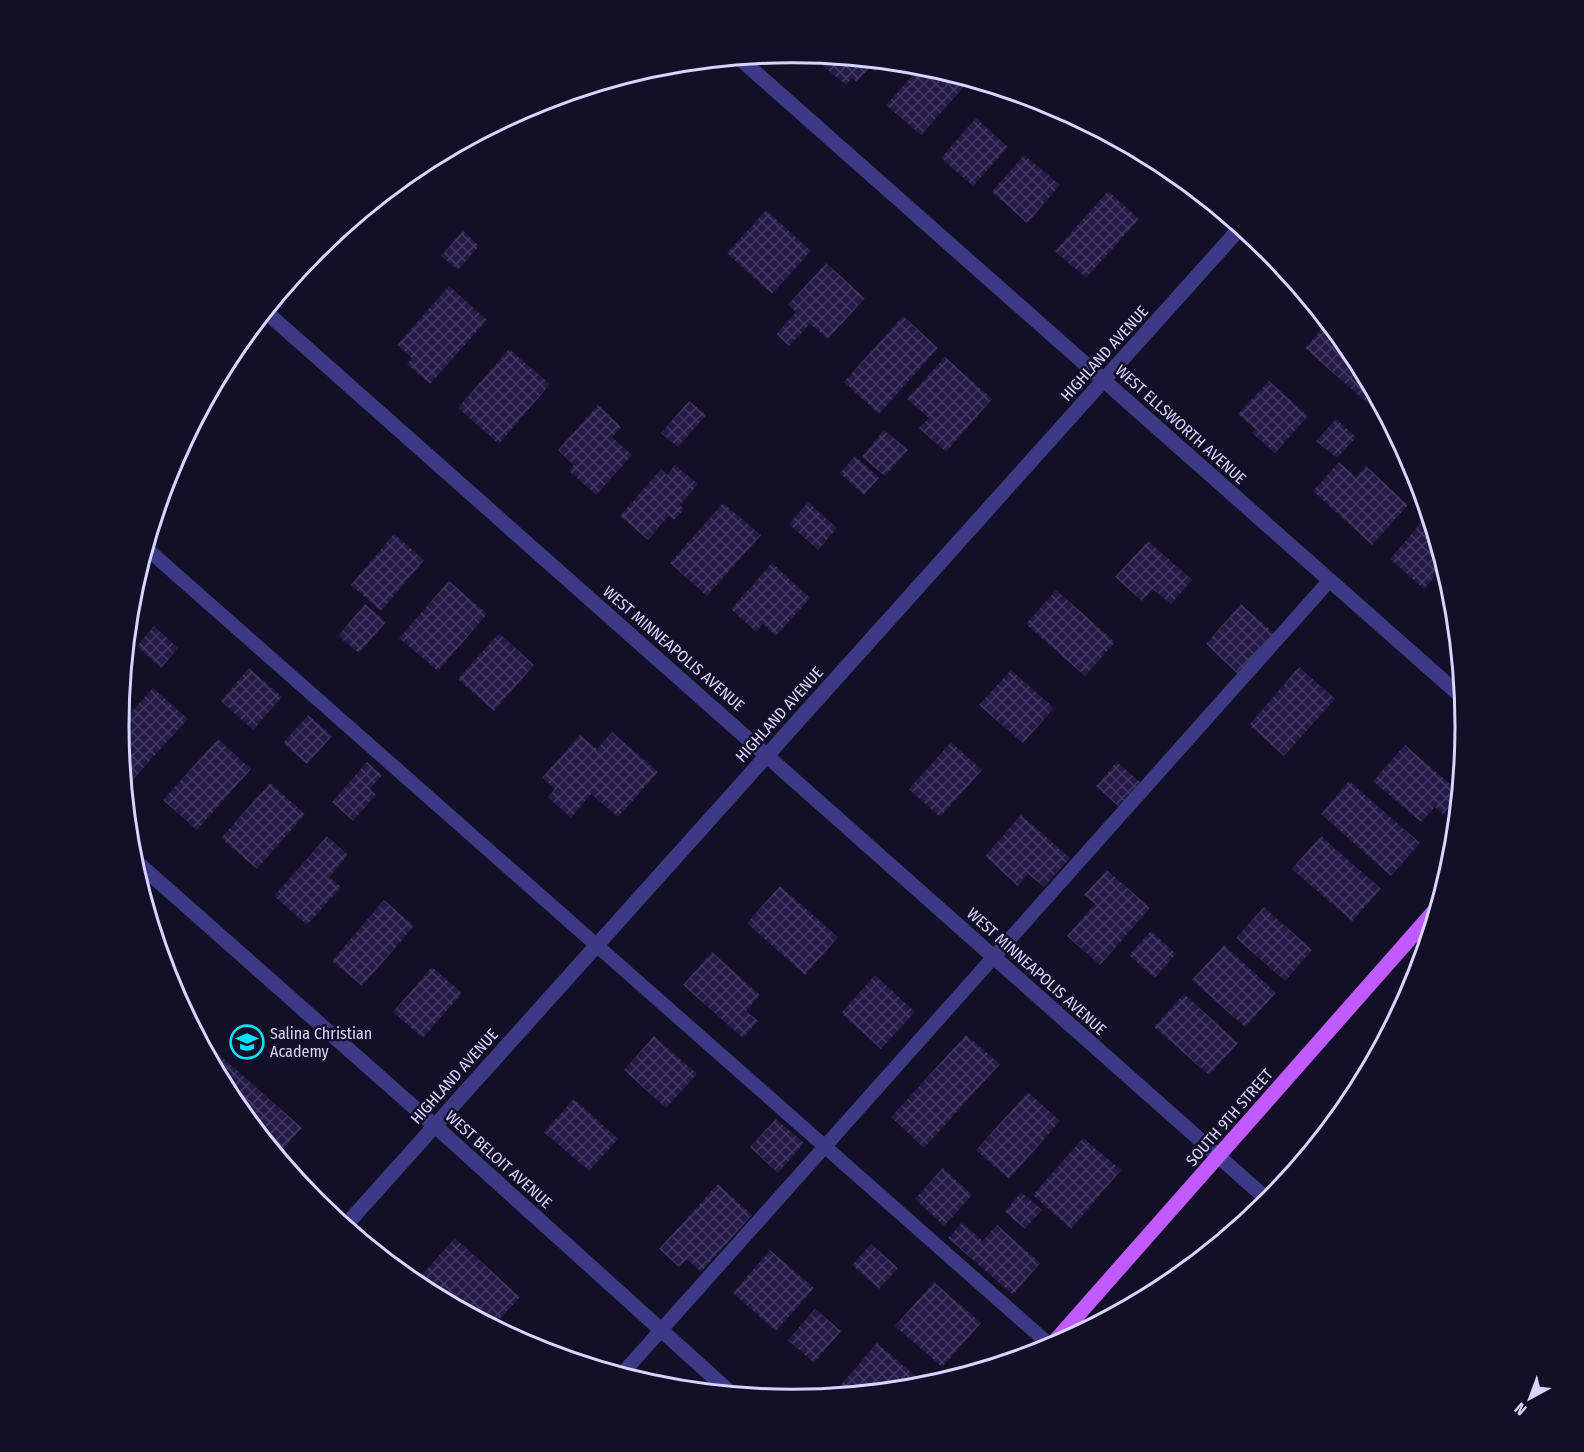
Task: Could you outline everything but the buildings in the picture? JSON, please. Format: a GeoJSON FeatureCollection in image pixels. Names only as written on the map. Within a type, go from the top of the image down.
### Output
{"type":"FeatureCollection","features":[{"type":"Feature","properties":{"kind":"main road","name":"SOUTH 9TH STREET"},"geometry":{"type":"LineString","coordinates":[[1063,1331],[1425,921]]}},
{"type":"Feature","properties":{"kind":"street","name":"WEST ELLSWORTH AVENUE"},"geometry":{"type":"LineString","coordinates":[[746,64],[1454,690]]}},
{"type":"Feature","properties":{"kind":"street","name":"HIGHLAND AVENUE"},"geometry":{"type":"LineString","coordinates":[[350,1220],[1235,234]]}},
{"type":"Feature","properties":{"kind":"street","name":"WEST MINNEAPOLIS AVENUE"},"geometry":{"type":"LineString","coordinates":[[271,316],[1262,1194]]}},
{"type":"Feature","properties":{"kind":"street","name":"WEST BELOIT AVENUE"},"geometry":{"type":"LineString","coordinates":[[145,870],[434,1125],[722,1385]]}},
{"type":"Feature","properties":{"kind":"lane"},"geometry":{"type":"LineString","coordinates":[[152,553],[1042,1341]]}},
{"type":"Feature","properties":{"kind":"lane"},"geometry":{"type":"LineString","coordinates":[[628,1368],[1330,580]]}},
{"type":"Feature","properties":{"kind":"place","name":"Salina Christian Academy"},"geometry":{"type":"Point","coordinates":[247,1042]}}]}
